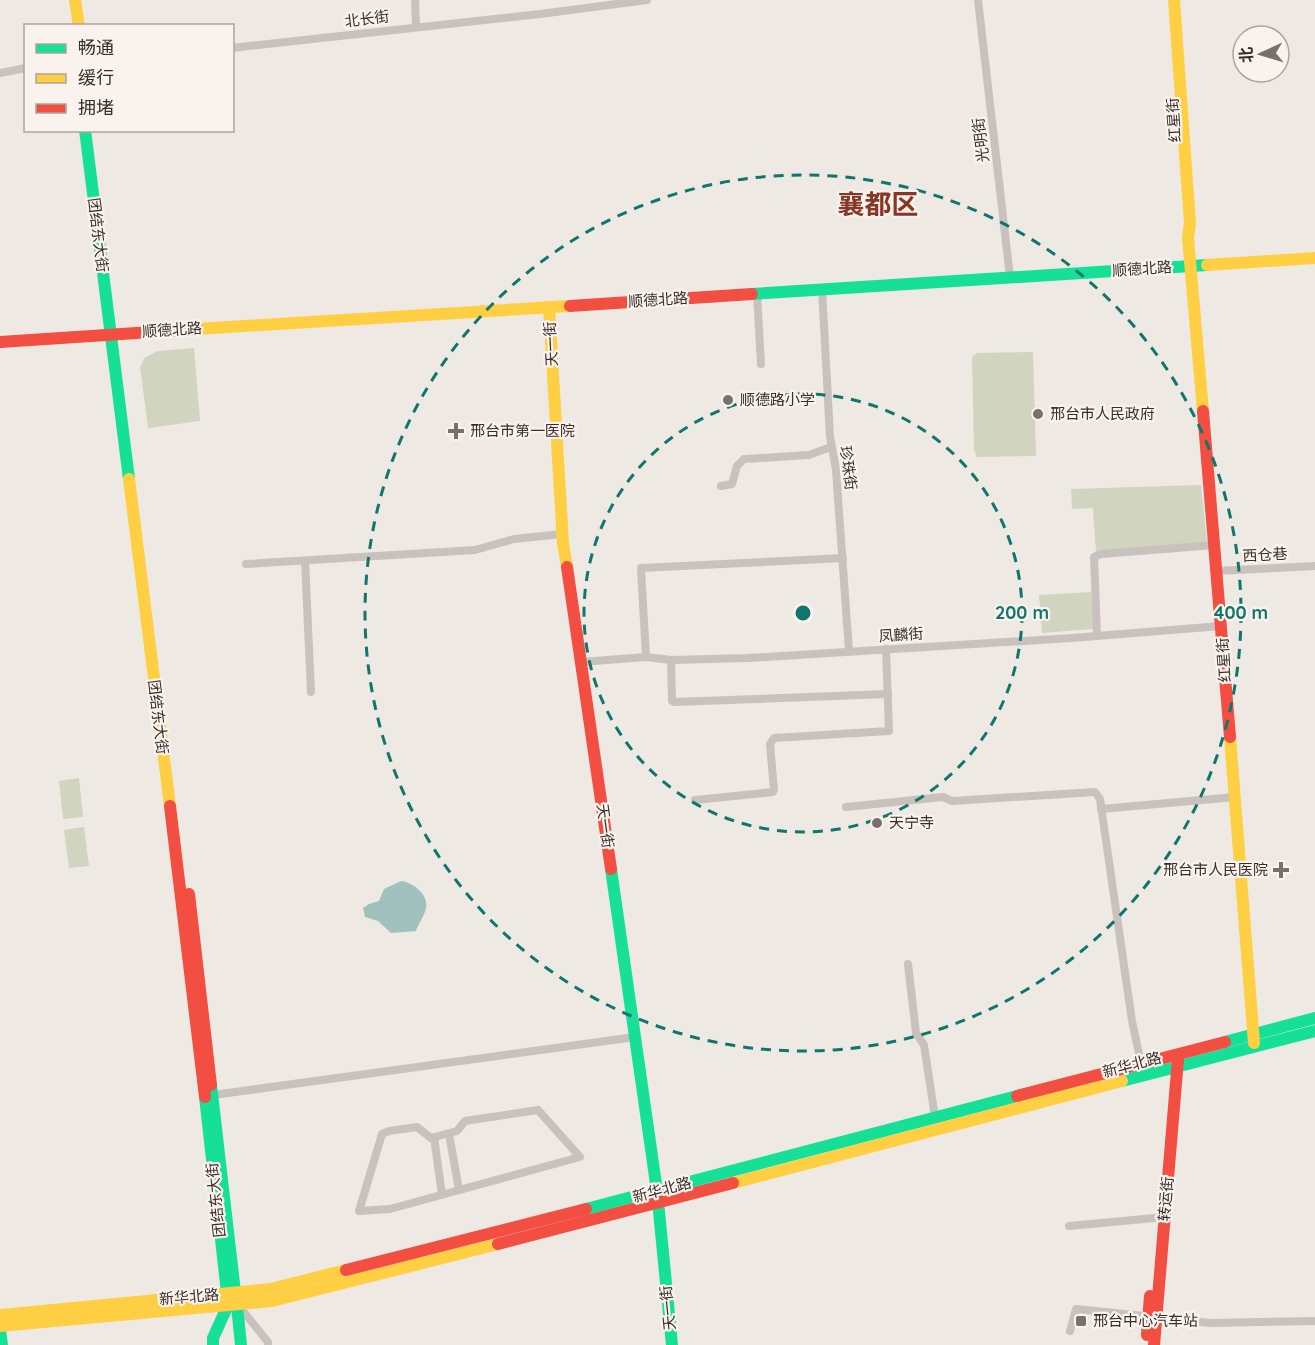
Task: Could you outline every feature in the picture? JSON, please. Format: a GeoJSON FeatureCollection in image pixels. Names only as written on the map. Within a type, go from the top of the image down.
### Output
{"type":"FeatureCollection","features":[{"type":"Feature","properties":{"kind":"main road"},"geometry":{"type":"LineString","coordinates":[[67,0],[70,24]]}},
{"type":"Feature","properties":{"kind":"main road"},"geometry":{"type":"LineString","coordinates":[[75,0],[79,24]]}},
{"type":"Feature","properties":{"kind":"main road","name":"红星街"},"geometry":{"type":"LineString","coordinates":[[1166,0],[1182,223],[1188,238]]}},
{"type":"Feature","properties":{"kind":"main road","name":"红星街"},"geometry":{"type":"LineString","coordinates":[[1174,0],[1190,223],[1188,238],[1190,266],[1215,545],[1254,1047]]}},
{"type":"Feature","properties":{"kind":"main road","name":"团结东大街"},"geometry":{"type":"LineString","coordinates":[[85,132],[114,334],[213,1095],[232,1298]]}},
{"type":"Feature","properties":{"kind":"main road","name":"团结东大街"},"geometry":{"type":"LineString","coordinates":[[93,132],[114,334],[232,1298]]}},
{"type":"Feature","properties":{"kind":"main road","name":"顺德北路"},"geometry":{"type":"LineString","coordinates":[[0,342],[1315,258]]}},
{"type":"Feature","properties":{"kind":"main road","name":"天一街"},"geometry":{"type":"LineString","coordinates":[[549,307],[562,534],[657,1197],[672,1345]]}},
{"type":"Feature","properties":{"kind":"main road","name":"新华北路"},"geometry":{"type":"LineString","coordinates":[[0,1315],[232,1298],[273,1301],[657,1197],[934,1117],[1315,1018]]}},
{"type":"Feature","properties":{"kind":"main road","name":"新华北路"},"geometry":{"type":"LineString","coordinates":[[657,1197],[1315,1031]]}},
{"type":"Feature","properties":{"kind":"main road","name":"转运街"},"geometry":{"type":"LineString","coordinates":[[1146,1345],[1152,1318],[1174,1054]]}},
{"type":"Feature","properties":{"kind":"main road"},"geometry":{"type":"LineString","coordinates":[[213,1345],[213,1338],[232,1298]]}},
{"type":"Feature","properties":{"kind":"main road"},"geometry":{"type":"LineString","coordinates":[[232,1298],[233,1345]]}},
{"type":"Feature","properties":{"kind":"main road"},"geometry":{"type":"LineString","coordinates":[[232,1298],[241,1345]]}},
{"type":"Feature","properties":{"kind":"main road","name":"新华北路"},"geometry":{"type":"LineString","coordinates":[[0,1328],[232,1298]]}},
{"type":"Feature","properties":{"kind":"main road","name":"转运街"},"geometry":{"type":"LineString","coordinates":[[1152,1318],[1154,1345]]}},
{"type":"Feature","properties":{"kind":"main road"},"geometry":{"type":"LineString","coordinates":[[0,1328],[2,1345]]}},
{"type":"Feature","properties":{"kind":"street"},"geometry":{"type":"LineString","coordinates":[[415,0],[416,27]]}},
{"type":"Feature","properties":{"kind":"street","name":"北长街"},"geometry":{"type":"LineString","coordinates":[[234,48],[647,0]]}},
{"type":"Feature","properties":{"kind":"street","name":"光明街"},"geometry":{"type":"LineString","coordinates":[[978,0],[1010,277]]}},
{"type":"Feature","properties":{"kind":"street"},"geometry":{"type":"LineString","coordinates":[[0,73],[24,68]]}},
{"type":"Feature","properties":{"kind":"street","name":"珍珠街"},"geometry":{"type":"LineString","coordinates":[[822,289],[831,447],[836,470],[849,651]]}},
{"type":"Feature","properties":{"kind":"street"},"geometry":{"type":"LineString","coordinates":[[757,294],[761,363]]}},
{"type":"Feature","properties":{"kind":"street"},"geometry":{"type":"LineString","coordinates":[[721,486],[732,484],[738,466],[744,459],[809,456],[831,447]]}},
{"type":"Feature","properties":{"kind":"street"},"geometry":{"type":"LineString","coordinates":[[246,564],[475,550],[514,539],[562,534]]}},
{"type":"Feature","properties":{"kind":"street"},"geometry":{"type":"LineString","coordinates":[[1097,636],[1094,557],[1101,554],[1215,545]]}},
{"type":"Feature","properties":{"kind":"street"},"geometry":{"type":"LineString","coordinates":[[646,657],[641,568],[843,558]]}},
{"type":"Feature","properties":{"kind":"street"},"geometry":{"type":"LineString","coordinates":[[304,561],[311,692]]}},
{"type":"Feature","properties":{"kind":"street","name":"西仓巷"},"geometry":{"type":"LineString","coordinates":[[1217,571],[1315,566]]}},
{"type":"Feature","properties":{"kind":"street","name":"凤麟街"},"geometry":{"type":"LineString","coordinates":[[581,662],[646,657],[671,660],[748,658],[1221,626]]}},
{"type":"Feature","properties":{"kind":"street"},"geometry":{"type":"LineString","coordinates":[[695,800],[772,792],[774,790],[770,744],[774,738],[886,733],[890,728],[886,649]]}},
{"type":"Feature","properties":{"kind":"street"},"geometry":{"type":"LineString","coordinates":[[671,660],[672,701],[674,702],[888,694]]}},
{"type":"Feature","properties":{"kind":"street"},"geometry":{"type":"LineString","coordinates":[[846,807],[943,797],[952,801],[1094,791],[1098,795],[1101,809],[1132,1021],[1141,1063]]}},
{"type":"Feature","properties":{"kind":"street"},"geometry":{"type":"LineString","coordinates":[[1101,809],[1235,797]]}},
{"type":"Feature","properties":{"kind":"street"},"geometry":{"type":"LineString","coordinates":[[908,964],[916,1033],[924,1045],[934,1117]]}},
{"type":"Feature","properties":{"kind":"street"},"geometry":{"type":"LineString","coordinates":[[213,1095],[635,1037]]}},
{"type":"Feature","properties":{"kind":"street"},"geometry":{"type":"LineString","coordinates":[[538,1110],[580,1157],[390,1209],[359,1211],[382,1134],[417,1127],[431,1138],[434,1137],[457,1131],[465,1121],[538,1110]]}},
{"type":"Feature","properties":{"kind":"street"},"geometry":{"type":"LineString","coordinates":[[449,1134],[459,1190]]}},
{"type":"Feature","properties":{"kind":"street"},"geometry":{"type":"LineString","coordinates":[[434,1137],[442,1195]]}},
{"type":"Feature","properties":{"kind":"street"},"geometry":{"type":"LineString","coordinates":[[1069,1226],[1161,1217]]}},
{"type":"Feature","properties":{"kind":"street"},"geometry":{"type":"LineString","coordinates":[[232,1298],[268,1342],[268,1345]]}},
{"type":"Feature","properties":{"kind":"street"},"geometry":{"type":"LineString","coordinates":[[1070,1331],[1076,1309],[1152,1318],[1243,1323],[1315,1322]]}},
{"type":"Feature","properties":{"kind":"green space"},"geometry":{"type":"Polygon","coordinates":[[[194,348],[200,421],[148,428],[140,368],[144,358],[158,351],[194,348]]]}},
{"type":"Feature","properties":{"kind":"green space"},"geometry":{"type":"Polygon","coordinates":[[[1033,352],[1036,456],[977,457],[974,450],[972,357],[977,353],[1033,352]]]}},
{"type":"Feature","properties":{"kind":"green space"},"geometry":{"type":"Polygon","coordinates":[[[1201,485],[1207,543],[1096,552],[1093,508],[1072,509],[1071,489],[1201,485]]]}},
{"type":"Feature","properties":{"kind":"green space"},"geometry":{"type":"Polygon","coordinates":[[[1091,592],[1093,629],[1042,633],[1039,595],[1091,592]]]}},
{"type":"Feature","properties":{"kind":"green space"},"geometry":{"type":"Polygon","coordinates":[[[79,778],[83,817],[63,819],[59,781],[79,778]]]}},
{"type":"Feature","properties":{"kind":"green space"},"geometry":{"type":"Polygon","coordinates":[[[84,827],[89,866],[69,868],[64,830],[84,827]]]}},
{"type":"Feature","properties":{"kind":"water"},"geometry":{"type":"Polygon","coordinates":[[[401,881],[419,890],[425,898],[426,908],[416,931],[391,933],[378,921],[365,917],[363,908],[379,901],[384,889],[401,881]]]}},
{"type":"Feature","properties":{"kind":"traffic: fast"},"geometry":{"type":"LineString","coordinates":[[85,132],[129,479]]}},
{"type":"Feature","properties":{"kind":"traffic: fast"},"geometry":{"type":"LineString","coordinates":[[752,294],[1207,265]]}},
{"type":"Feature","properties":{"kind":"traffic: fast"},"geometry":{"type":"LineString","coordinates":[[611,869],[657,1191],[672,1345]]}},
{"type":"Feature","properties":{"kind":"traffic: fast"},"geometry":{"type":"LineString","coordinates":[[1225,1042],[1315,1018]]}},
{"type":"Feature","properties":{"kind":"traffic: fast"},"geometry":{"type":"LineString","coordinates":[[1122,1081],[1315,1031]]}},
{"type":"Feature","properties":{"kind":"traffic: fast"},"geometry":{"type":"LineString","coordinates":[[211,1085],[235,1292]]}},
{"type":"Feature","properties":{"kind":"traffic: fast"},"geometry":{"type":"LineString","coordinates":[[586,1209],[1017,1096]]}},
{"type":"Feature","properties":{"kind":"traffic: fast"},"geometry":{"type":"LineString","coordinates":[[205,1097],[227,1293]]}},
{"type":"Feature","properties":{"kind":"traffic: fast"},"geometry":{"type":"LineString","coordinates":[[236,1296],[241,1345]]}},
{"type":"Feature","properties":{"kind":"traffic: fast"},"geometry":{"type":"LineString","coordinates":[[213,1345],[213,1338],[228,1305]]}},
{"type":"Feature","properties":{"kind":"traffic: fast"},"geometry":{"type":"LineString","coordinates":[[0,1330],[2,1345]]}},
{"type":"Feature","properties":{"kind":"traffic: slow"},"geometry":{"type":"LineString","coordinates":[[75,0],[79,24]]}},
{"type":"Feature","properties":{"kind":"traffic: slow"},"geometry":{"type":"LineString","coordinates":[[1174,0],[1190,223],[1188,238],[1203,411]]}},
{"type":"Feature","properties":{"kind":"traffic: slow"},"geometry":{"type":"LineString","coordinates":[[1207,265],[1315,258]]}},
{"type":"Feature","properties":{"kind":"traffic: slow"},"geometry":{"type":"LineString","coordinates":[[197,329],[570,306]]}},
{"type":"Feature","properties":{"kind":"traffic: slow"},"geometry":{"type":"LineString","coordinates":[[549,307],[563,543],[567,567]]}},
{"type":"Feature","properties":{"kind":"traffic: slow"},"geometry":{"type":"LineString","coordinates":[[129,479],[170,806]]}},
{"type":"Feature","properties":{"kind":"traffic: slow"},"geometry":{"type":"LineString","coordinates":[[1230,737],[1254,1043]]}},
{"type":"Feature","properties":{"kind":"traffic: slow"},"geometry":{"type":"LineString","coordinates":[[733,1183],[1122,1081]]}},
{"type":"Feature","properties":{"kind":"traffic: slow"},"geometry":{"type":"LineString","coordinates":[[0,1326],[272,1301],[498,1244]]}},
{"type":"Feature","properties":{"kind":"traffic: slow"},"geometry":{"type":"LineString","coordinates":[[0,1315],[271,1289],[346,1270]]}},
{"type":"Feature","properties":{"kind":"traffic: jam"},"geometry":{"type":"LineString","coordinates":[[570,306],[752,294]]}},
{"type":"Feature","properties":{"kind":"traffic: jam"},"geometry":{"type":"LineString","coordinates":[[0,342],[197,329]]}},
{"type":"Feature","properties":{"kind":"traffic: jam"},"geometry":{"type":"LineString","coordinates":[[1203,411],[1230,737]]}},
{"type":"Feature","properties":{"kind":"traffic: jam"},"geometry":{"type":"LineString","coordinates":[[567,567],[611,869]]}},
{"type":"Feature","properties":{"kind":"traffic: jam"},"geometry":{"type":"LineString","coordinates":[[170,806],[205,1097]]}},
{"type":"Feature","properties":{"kind":"traffic: jam"},"geometry":{"type":"LineString","coordinates":[[189,894],[211,1085]]}},
{"type":"Feature","properties":{"kind":"traffic: jam"},"geometry":{"type":"LineString","coordinates":[[1017,1096],[1225,1042]]}},
{"type":"Feature","properties":{"kind":"traffic: jam"},"geometry":{"type":"LineString","coordinates":[[1154,1345],[1178,1059]]}},
{"type":"Feature","properties":{"kind":"traffic: jam"},"geometry":{"type":"LineString","coordinates":[[498,1244],[733,1183]]}},
{"type":"Feature","properties":{"kind":"traffic: jam"},"geometry":{"type":"LineString","coordinates":[[346,1270],[586,1209]]}},
{"type":"Feature","properties":{"kind":"traffic: jam"},"geometry":{"type":"LineString","coordinates":[[1147,1335],[1150,1296]]}},
{"type":"Feature","properties":{"kind":"place","name":"顺德路小学"},"geometry":{"type":"Point","coordinates":[728,400]}},
{"type":"Feature","properties":{"kind":"place","name":"邢台市人民政府"},"geometry":{"type":"Point","coordinates":[1038,414]}},
{"type":"Feature","properties":{"kind":"place","name":"邢台市第一医院"},"geometry":{"type":"Point","coordinates":[456,431]}},
{"type":"Feature","properties":{"kind":"place","name":"天宁寺"},"geometry":{"type":"Point","coordinates":[877,823]}},
{"type":"Feature","properties":{"kind":"place","name":"邢台市人民医院"},"geometry":{"type":"Point","coordinates":[1281,870]}},
{"type":"Feature","properties":{"kind":"place","name":"邢台中心汽车站"},"geometry":{"type":"Point","coordinates":[1081,1321]}},
{"type":"Feature","properties":{"kind":"district","name":"襄都区"},"geometry":{"type":"Point","coordinates":[878,205]}}]}
